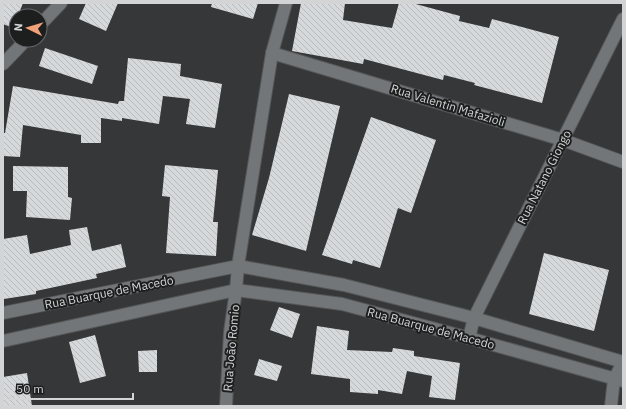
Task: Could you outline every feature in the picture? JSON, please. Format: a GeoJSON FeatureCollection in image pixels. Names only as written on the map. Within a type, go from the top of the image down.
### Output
{"type":"FeatureCollection","features":[{"type":"Feature","properties":{"kind":"main road"},"geometry":{"type":"LineString","coordinates":[[48,17],[61,3]]}},
{"type":"Feature","properties":{"kind":"main road"},"geometry":{"type":"LineString","coordinates":[[236,290],[238,266],[272,53],[286,3]]}},
{"type":"Feature","properties":{"kind":"main road","name":"Rua Natano Giongo"},"geometry":{"type":"LineString","coordinates":[[469,338],[474,318],[623,19]]}},
{"type":"Feature","properties":{"kind":"main road"},"geometry":{"type":"LineString","coordinates":[[3,64],[18,48]]}},
{"type":"Feature","properties":{"kind":"main road","name":"Rua Valentin Mafazioli"},"geometry":{"type":"LineString","coordinates":[[272,53],[563,140],[623,162]]}},
{"type":"Feature","properties":{"kind":"main road","name":"Rua Buarque de Macedo"},"geometry":{"type":"LineString","coordinates":[[3,313],[238,266],[344,285],[474,318],[623,362]]}},
{"type":"Feature","properties":{"kind":"main road"},"geometry":{"type":"LineString","coordinates":[[342,304],[344,285]]}},
{"type":"Feature","properties":{"kind":"main road","name":"Rua Buarque de Macedo"},"geometry":{"type":"LineString","coordinates":[[3,341],[236,290],[342,304],[619,380]]}},
{"type":"Feature","properties":{"kind":"main road","name":"Rua João Romio"},"geometry":{"type":"LineString","coordinates":[[226,406],[230,332],[236,290]]}},
{"type":"Feature","properties":{"kind":"main road"},"geometry":{"type":"LineString","coordinates":[[612,406],[623,362]]}},
{"type":"Feature","properties":{"kind":"building"},"geometry":{"type":"Polygon","coordinates":[[[3,3],[23,3],[21,8],[8,8],[8,26],[3,24],[3,3]]]}},
{"type":"Feature","properties":{"kind":"building"},"geometry":{"type":"Polygon","coordinates":[[[86,3],[118,3],[106,31],[79,19],[86,3]]]}},
{"type":"Feature","properties":{"kind":"building"},"geometry":{"type":"Polygon","coordinates":[[[212,3],[258,3],[253,19],[211,7],[212,3]]]}},
{"type":"Feature","properties":{"kind":"building"},"geometry":{"type":"Polygon","coordinates":[[[301,3],[345,3],[343,20],[392,28],[399,3],[412,3],[460,16],[459,21],[489,28],[492,19],[559,37],[542,103],[474,85],[475,83],[444,75],[443,80],[364,59],[363,64],[292,51],[301,3]]]}},
{"type":"Feature","properties":{"kind":"building"},"geometry":{"type":"Polygon","coordinates":[[[45,48],[98,66],[92,84],[39,66],[45,48]]]}},
{"type":"Feature","properties":{"kind":"building"},"geometry":{"type":"Polygon","coordinates":[[[128,58],[181,64],[180,76],[222,84],[215,128],[186,124],[190,99],[163,96],[159,124],[122,118],[122,121],[101,118],[101,143],[81,143],[81,135],[23,125],[20,157],[3,156],[3,133],[5,133],[13,86],[118,104],[119,101],[124,101],[128,58]]]}},
{"type":"Feature","properties":{"kind":"building"},"geometry":{"type":"Polygon","coordinates":[[[289,94],[340,106],[306,251],[252,235],[269,178],[289,94]]]}},
{"type":"Feature","properties":{"kind":"building"},"geometry":{"type":"Polygon","coordinates":[[[371,117],[436,140],[411,213],[398,208],[380,268],[353,260],[352,264],[322,255],[371,117]]]}},
{"type":"Feature","properties":{"kind":"building"},"geometry":{"type":"Polygon","coordinates":[[[165,165],[218,170],[213,222],[218,222],[216,256],[166,253],[170,197],[162,196],[165,165]]]}},
{"type":"Feature","properties":{"kind":"building"},"geometry":{"type":"Polygon","coordinates":[[[13,166],[68,167],[68,197],[72,198],[70,220],[26,217],[27,191],[13,191],[13,166]]]}},
{"type":"Feature","properties":{"kind":"building"},"geometry":{"type":"Polygon","coordinates":[[[87,227],[92,251],[121,244],[126,267],[96,274],[97,278],[36,291],[36,294],[4,299],[3,239],[27,235],[30,254],[71,245],[69,230],[87,227]]]}},
{"type":"Feature","properties":{"kind":"building"},"geometry":{"type":"Polygon","coordinates":[[[544,253],[609,270],[594,331],[529,314],[544,253]]]}},
{"type":"Feature","properties":{"kind":"building"},"geometry":{"type":"Polygon","coordinates":[[[279,307],[300,314],[292,338],[270,330],[279,307]]]}},
{"type":"Feature","properties":{"kind":"building"},"geometry":{"type":"Polygon","coordinates":[[[317,326],[349,331],[347,350],[392,352],[393,348],[414,351],[414,356],[460,363],[455,400],[429,397],[432,376],[407,371],[402,394],[378,390],[378,394],[350,392],[350,379],[311,374],[317,326]]]}},
{"type":"Feature","properties":{"kind":"building"},"geometry":{"type":"Polygon","coordinates":[[[95,335],[106,376],[80,383],[69,342],[95,335]]]}},
{"type":"Feature","properties":{"kind":"building"},"geometry":{"type":"Polygon","coordinates":[[[157,350],[157,372],[139,372],[138,351],[157,350]]]}},
{"type":"Feature","properties":{"kind":"building"},"geometry":{"type":"Polygon","coordinates":[[[259,359],[282,366],[277,381],[254,375],[259,359]]]}},
{"type":"Feature","properties":{"kind":"building"},"geometry":{"type":"Polygon","coordinates":[[[27,373],[32,406],[3,406],[3,377],[27,373]]]}}]}
